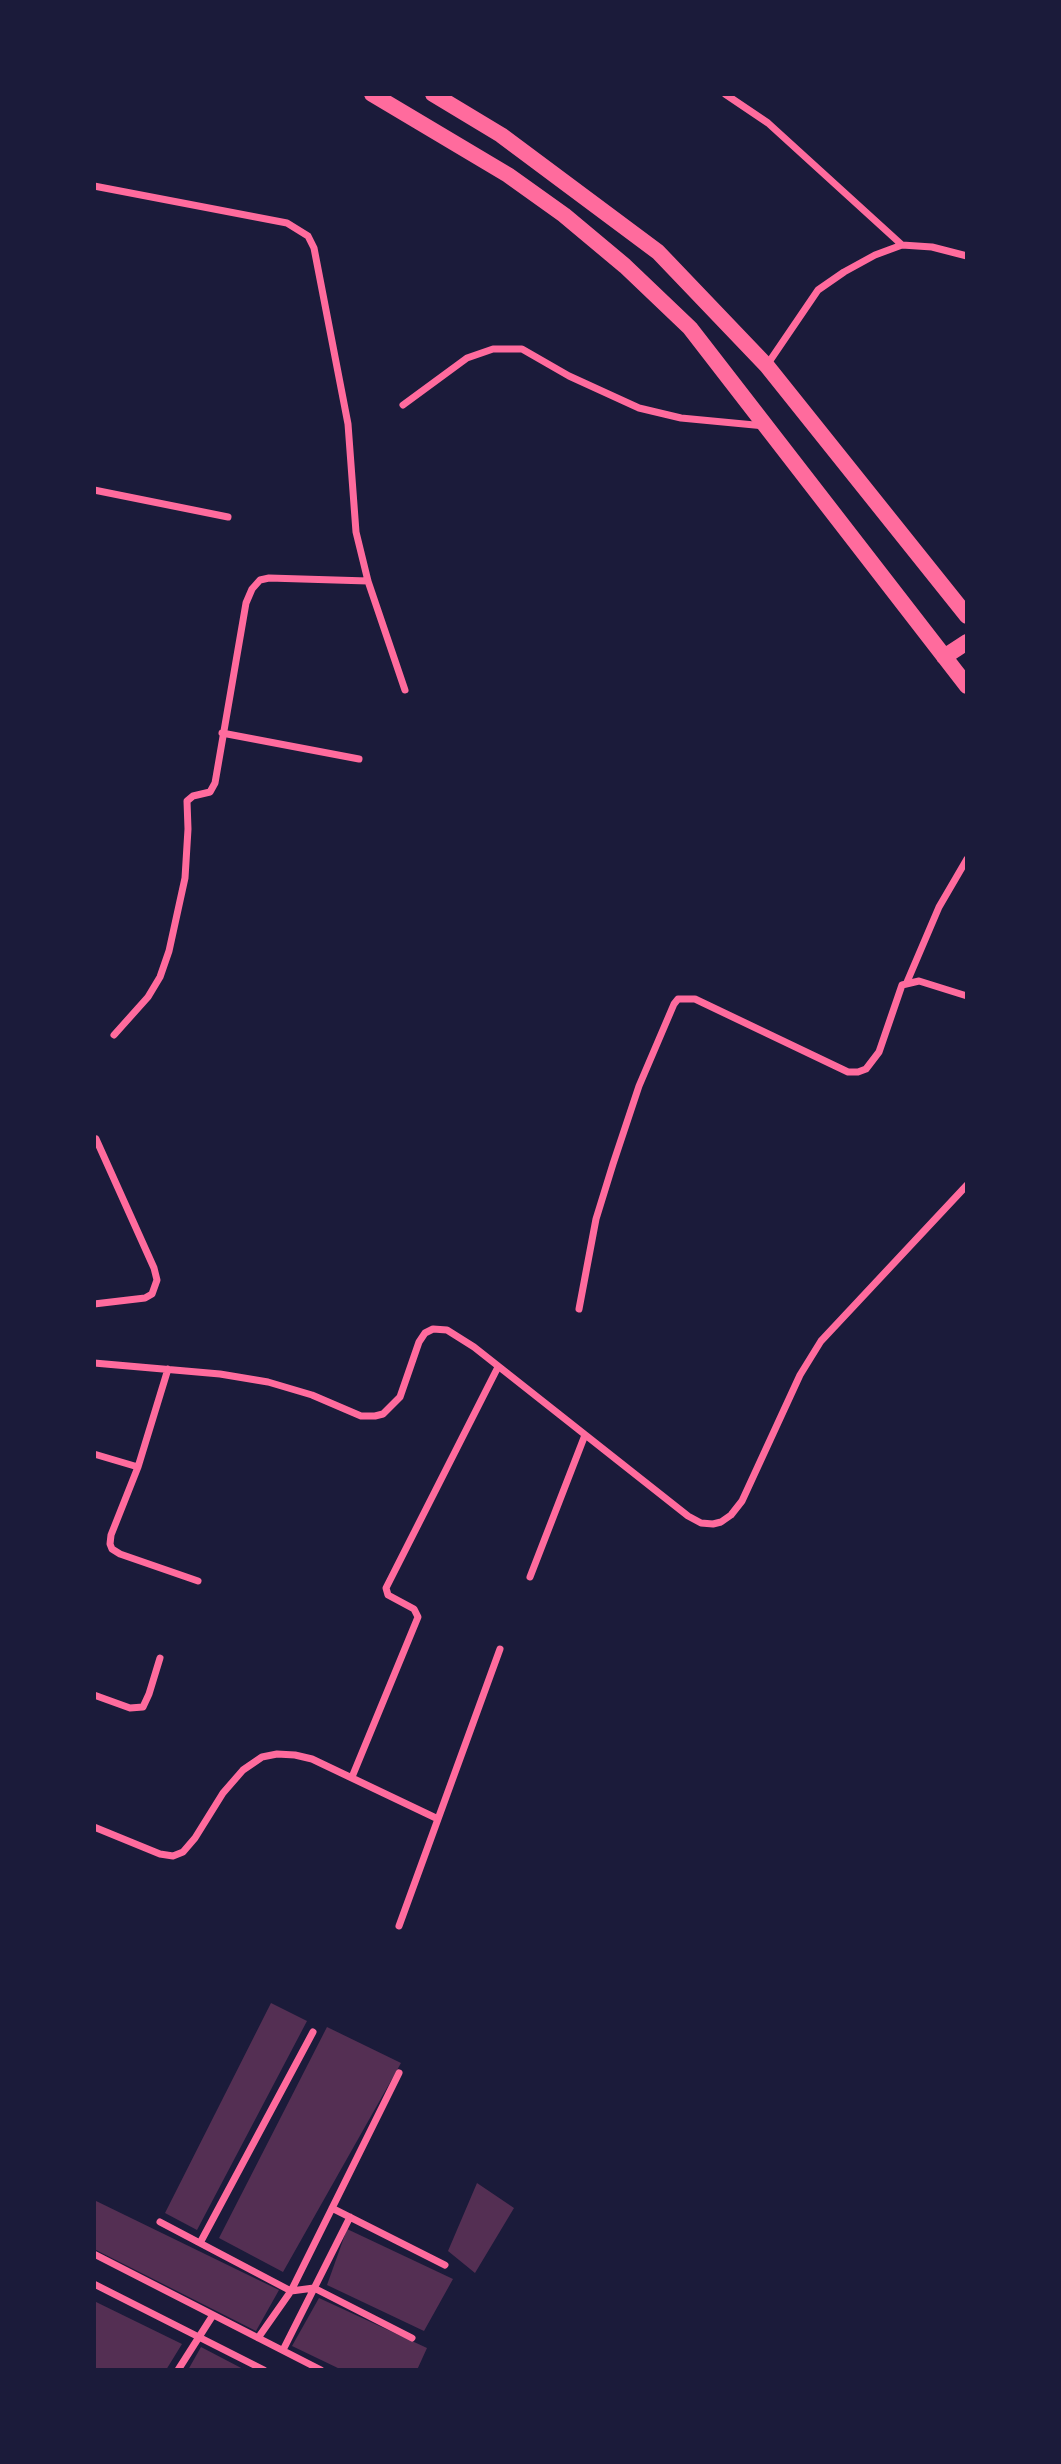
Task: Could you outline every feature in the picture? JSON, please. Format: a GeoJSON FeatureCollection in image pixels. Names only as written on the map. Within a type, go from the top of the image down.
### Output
{"type":"FeatureCollection","features":[{"type":"Feature","properties":{"kind":"highway"},"geometry":{"type":"LineString","coordinates":[[372,94],[508,175],[564,215],[625,266],[690,328],[967,686]]}},
{"type":"Feature","properties":{"kind":"highway"},"geometry":{"type":"LineString","coordinates":[[433,94],[501,135],[658,251],[767,366],[967,616]]}},
{"type":"Feature","properties":{"kind":"highway"},"geometry":{"type":"LineString","coordinates":[[944,657],[967,642]]}},
{"type":"Feature","properties":{"kind":"street"},"geometry":{"type":"LineString","coordinates":[[725,94],[768,123],[902,245]]}},
{"type":"Feature","properties":{"kind":"street"},"geometry":{"type":"LineString","coordinates":[[94,186],[287,223],[308,236],[314,248],[348,424],[355,531],[368,581],[405,690]]}},
{"type":"Feature","properties":{"kind":"street"},"geometry":{"type":"LineString","coordinates":[[767,366],[818,290],[844,272],[875,255],[902,245],[932,247],[967,256]]}},
{"type":"Feature","properties":{"kind":"street"},"geometry":{"type":"LineString","coordinates":[[403,405],[467,358],[493,349],[522,349],[569,376],[639,408],[681,418],[768,427]]}},
{"type":"Feature","properties":{"kind":"street"},"geometry":{"type":"LineString","coordinates":[[94,490],[228,517]]}},
{"type":"Feature","properties":{"kind":"street"},"geometry":{"type":"LineString","coordinates":[[114,1035],[148,997],[160,977],[169,951],[185,878],[187,801],[213,789],[246,603],[252,589],[260,580],[270,578],[368,581]]}},
{"type":"Feature","properties":{"kind":"street"},"geometry":{"type":"LineString","coordinates":[[222,733],[359,759]]}},
{"type":"Feature","properties":{"kind":"street"},"geometry":{"type":"LineString","coordinates":[[579,1309],[596,1219],[613,1164],[639,1086],[678,999],[695,999],[848,1072],[866,1069],[878,1052],[898,991],[906,982],[939,907],[967,859]]}},
{"type":"Feature","properties":{"kind":"street"},"geometry":{"type":"LineString","coordinates":[[906,982],[926,983],[967,996]]}},
{"type":"Feature","properties":{"kind":"street"},"geometry":{"type":"LineString","coordinates":[[94,1304],[145,1298],[152,1294],[157,1280],[96,1139]]}},
{"type":"Feature","properties":{"kind":"street"},"geometry":{"type":"LineString","coordinates":[[94,1363],[220,1374],[268,1382],[312,1395],[361,1416],[375,1416],[383,1414],[400,1397],[419,1342],[425,1333],[433,1329],[447,1329],[688,1516],[701,1523],[713,1524],[731,1516],[742,1501],[800,1375],[821,1341],[967,1185]]}},
{"type":"Feature","properties":{"kind":"street"},"geometry":{"type":"LineString","coordinates":[[352,1777],[418,1617],[414,1609],[388,1595],[386,1588],[498,1367]]}},
{"type":"Feature","properties":{"kind":"street"},"geometry":{"type":"LineString","coordinates":[[169,1369],[110,1544],[112,1549],[126,1557],[198,1581]]}},
{"type":"Feature","properties":{"kind":"street"},"geometry":{"type":"LineString","coordinates":[[530,1577],[584,1435]]}},
{"type":"Feature","properties":{"kind":"street"},"geometry":{"type":"LineString","coordinates":[[94,1454],[138,1467]]}},
{"type":"Feature","properties":{"kind":"street"},"geometry":{"type":"LineString","coordinates":[[399,1926],[500,1649]]}},
{"type":"Feature","properties":{"kind":"street"},"geometry":{"type":"LineString","coordinates":[[94,1695],[130,1708],[143,1707],[160,1658]]}},
{"type":"Feature","properties":{"kind":"street"},"geometry":{"type":"LineString","coordinates":[[94,1827],[160,1854],[173,1856],[183,1852],[195,1838],[236,1777],[262,1757],[277,1754],[312,1759],[438,1819]]}},
{"type":"Feature","properties":{"kind":"street"},"geometry":{"type":"LineString","coordinates":[[200,2243],[313,2032]]}},
{"type":"Feature","properties":{"kind":"street"},"geometry":{"type":"LineString","coordinates":[[258,2337],[291,2291],[399,2073]]}},
{"type":"Feature","properties":{"kind":"street"},"geometry":{"type":"LineString","coordinates":[[332,2208],[445,2265]]}},
{"type":"Feature","properties":{"kind":"street"},"geometry":{"type":"LineString","coordinates":[[283,2350],[350,2217]]}},
{"type":"Feature","properties":{"kind":"street"},"geometry":{"type":"LineString","coordinates":[[160,2222],[291,2291],[314,2288],[412,2338]]}},
{"type":"Feature","properties":{"kind":"street"},"geometry":{"type":"LineString","coordinates":[[94,2254],[321,2370]]}},
{"type":"Feature","properties":{"kind":"street"},"geometry":{"type":"LineString","coordinates":[[94,2284],[264,2370]]}},
{"type":"Feature","properties":{"kind":"street"},"geometry":{"type":"LineString","coordinates":[[178,2370],[213,2315]]}},
{"type":"Feature","properties":{"kind":"building"},"geometry":{"type":"Polygon","coordinates":[[[271,2003],[307,2021],[197,2230],[165,2213],[271,2003]]]}},
{"type":"Feature","properties":{"kind":"building"},"geometry":{"type":"Polygon","coordinates":[[[327,2027],[401,2063],[283,2272],[219,2238],[327,2027]]]}},
{"type":"Feature","properties":{"kind":"building"},"geometry":{"type":"Polygon","coordinates":[[[477,2183],[514,2208],[475,2273],[448,2251],[477,2183]]]}},
{"type":"Feature","properties":{"kind":"building"},"geometry":{"type":"Polygon","coordinates":[[[94,2200],[279,2290],[256,2331],[94,2249],[94,2200]]]}},
{"type":"Feature","properties":{"kind":"building"},"geometry":{"type":"Polygon","coordinates":[[[347,2229],[453,2279],[424,2331],[327,2285],[347,2229]]]}},
{"type":"Feature","properties":{"kind":"building"},"geometry":{"type":"Polygon","coordinates":[[[319,2298],[427,2348],[417,2370],[342,2370],[292,2346],[319,2298]]]}},
{"type":"Feature","properties":{"kind":"building"},"geometry":{"type":"Polygon","coordinates":[[[94,2301],[182,2344],[166,2370],[94,2370],[94,2301]]]}},
{"type":"Feature","properties":{"kind":"building"},"geometry":{"type":"Polygon","coordinates":[[[201,2347],[245,2370],[188,2370],[201,2347]]]}}]}
